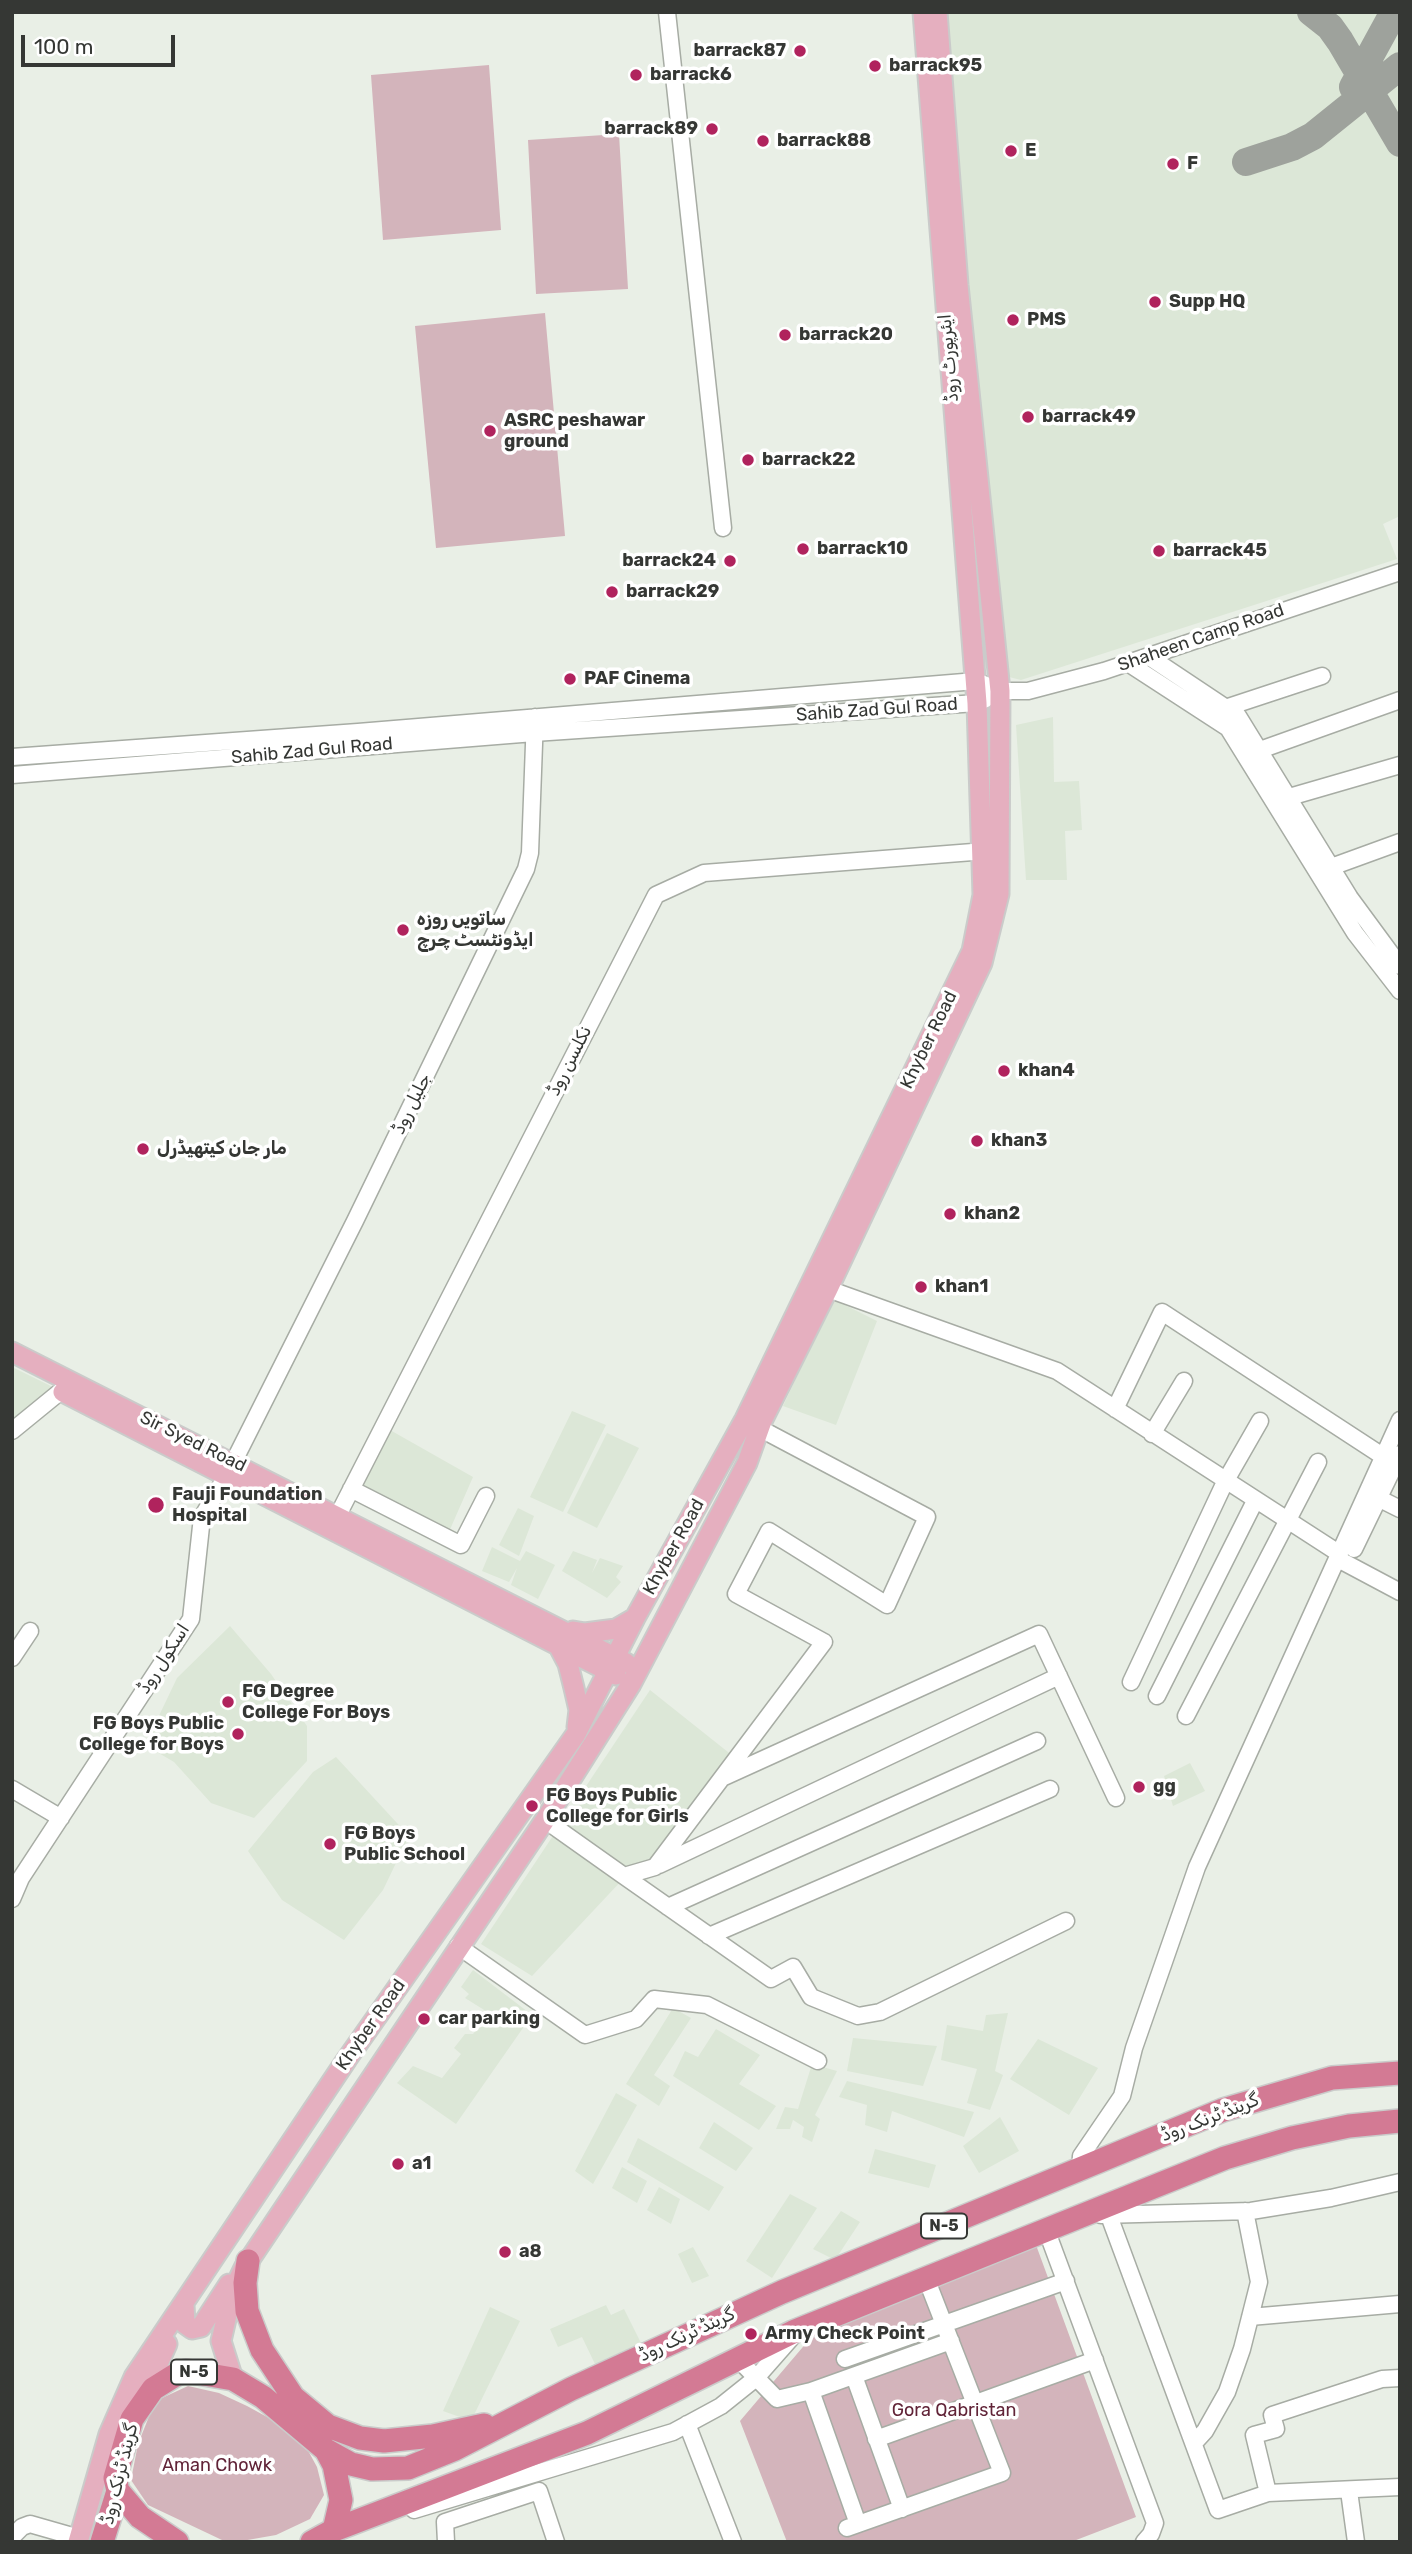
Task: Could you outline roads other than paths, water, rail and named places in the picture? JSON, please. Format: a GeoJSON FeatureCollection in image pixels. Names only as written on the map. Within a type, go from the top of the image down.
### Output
{"type":"FeatureCollection","features":[{"type":"Feature","properties":{"kind":"highway","name":"گرینڈ ٹرنک روڈ"},"geometry":{"type":"LineString","coordinates":[[102,2542],[118,2490],[115,2478],[132,2419],[153,2389],[177,2374],[186,2371],[233,2379],[263,2396],[326,2450],[360,2467],[396,2470],[456,2449],[502,2422],[782,2292],[1223,2110],[1300,2085],[1332,2078],[1400,2073]]}},
{"type":"Feature","properties":{"kind":"highway","name":"N-5"},"geometry":{"type":"LineString","coordinates":[[312,2542],[334,2536],[587,2433],[800,2329],[1225,2158],[1338,2128],[1400,2121]]}},
{"type":"Feature","properties":{"kind":"highway"},"geometry":{"type":"LineString","coordinates":[[246,2264],[247,2311],[262,2350],[293,2397],[328,2426],[360,2438],[384,2441],[433,2437],[502,2422]]}},
{"type":"Feature","properties":{"kind":"highway"},"geometry":{"type":"LineString","coordinates":[[326,2450],[334,2465],[341,2500],[334,2536],[414,2510],[557,2450],[587,2433]]}},
{"type":"Feature","properties":{"kind":"highway"},"geometry":{"type":"LineString","coordinates":[[118,2490],[140,2517],[175,2542]]}},
{"type":"Feature","properties":{"kind":"main road","name":"ایئرپورٹ روڈ"},"geometry":{"type":"LineString","coordinates":[[923,12],[977,703]]}},
{"type":"Feature","properties":{"kind":"main road","name":"Khyber Road"},"geometry":{"type":"LineString","coordinates":[[246,2264],[545,1820],[634,1677],[747,1462],[759,1428],[828,1289],[982,963],[999,894],[1000,691],[958,285],[937,12]]}},
{"type":"Feature","properties":{"kind":"main road","name":"Khyber Road"},"geometry":{"type":"LineString","coordinates":[[181,2309],[340,2070],[576,1734],[635,1618],[751,1408],[972,951],[983,895],[977,703]]}},
{"type":"Feature","properties":{"kind":"main road","name":"Sir Syed Road"},"geometry":{"type":"LineString","coordinates":[[12,1352],[231,1469],[560,1636]]}},
{"type":"Feature","properties":{"kind":"main road","name":"Sir Syed Road"},"geometry":{"type":"LineString","coordinates":[[12,1367],[231,1469],[338,1515],[560,1636]]}},
{"type":"Feature","properties":{"kind":"main road"},"geometry":{"type":"LineString","coordinates":[[560,1636],[616,1629],[635,1618]]}},
{"type":"Feature","properties":{"kind":"main road"},"geometry":{"type":"LineString","coordinates":[[560,1636],[634,1677]]}},
{"type":"Feature","properties":{"kind":"main road"},"geometry":{"type":"LineString","coordinates":[[560,1636],[579,1710],[576,1734]]}},
{"type":"Feature","properties":{"kind":"main road"},"geometry":{"type":"LineString","coordinates":[[181,2309],[185,2324],[192,2329],[201,2327],[220,2295],[246,2264]]}},
{"type":"Feature","properties":{"kind":"main road"},"geometry":{"type":"LineString","coordinates":[[233,2379],[222,2341],[232,2293],[246,2264]]}},
{"type":"Feature","properties":{"kind":"main road"},"geometry":{"type":"LineString","coordinates":[[132,2419],[181,2309]]}},
{"type":"Feature","properties":{"kind":"main road"},"geometry":{"type":"LineString","coordinates":[[78,2540],[109,2434],[134,2377],[181,2309]]}},
{"type":"Feature","properties":{"kind":"street"},"geometry":{"type":"LineString","coordinates":[[667,12],[723,528]]}},
{"type":"Feature","properties":{"kind":"street","name":"Shaheen Camp Road"},"geometry":{"type":"LineString","coordinates":[[1000,691],[1039,689],[1128,663],[1400,572]]}},
{"type":"Feature","properties":{"kind":"street"},"geometry":{"type":"LineString","coordinates":[[1148,656],[1228,707],[1245,725],[1286,798],[1354,933],[1400,992]]}},
{"type":"Feature","properties":{"kind":"street"},"geometry":{"type":"LineString","coordinates":[[1128,663],[1228,729],[1323,870],[1400,966]]}},
{"type":"Feature","properties":{"kind":"street"},"geometry":{"type":"LineString","coordinates":[[1228,707],[1322,676]]}},
{"type":"Feature","properties":{"kind":"street","name":"Sahib Zad Gul Road"},"geometry":{"type":"LineString","coordinates":[[12,775],[975,681],[1000,691]]}},
{"type":"Feature","properties":{"kind":"street","name":"Sahib Zad Gul Road"},"geometry":{"type":"LineString","coordinates":[[12,757],[534,725],[977,703],[1000,691]]}},
{"type":"Feature","properties":{"kind":"street"},"geometry":{"type":"LineString","coordinates":[[1260,750],[1400,700]]}},
{"type":"Feature","properties":{"kind":"street","name":"جلیل روڈ"},"geometry":{"type":"LineString","coordinates":[[231,1469],[526,869],[530,853],[534,725]]}},
{"type":"Feature","properties":{"kind":"street"},"geometry":{"type":"LineString","coordinates":[[1286,798],[1400,765]]}},
{"type":"Feature","properties":{"kind":"street"},"geometry":{"type":"LineString","coordinates":[[1323,870],[1400,842]]}},
{"type":"Feature","properties":{"kind":"street","name":"نکلسن روڈ"},"geometry":{"type":"LineString","coordinates":[[338,1515],[656,895],[704,873],[973,852]]}},
{"type":"Feature","properties":{"kind":"street"},"geometry":{"type":"LineString","coordinates":[[828,1289],[1057,1371],[1287,1522],[1339,1562],[1400,1592]]}},
{"type":"Feature","properties":{"kind":"street"},"geometry":{"type":"LineString","coordinates":[[1115,1409],[1162,1312],[1392,1456]]}},
{"type":"Feature","properties":{"kind":"street"},"geometry":{"type":"LineString","coordinates":[[1152,1434],[1184,1381]]}},
{"type":"Feature","properties":{"kind":"street"},"geometry":{"type":"LineString","coordinates":[[12,1431],[61,1391]]}},
{"type":"Feature","properties":{"kind":"street"},"geometry":{"type":"LineString","coordinates":[[1339,1562],[1380,1499],[1400,1420]]}},
{"type":"Feature","properties":{"kind":"street"},"geometry":{"type":"LineString","coordinates":[[1131,1682],[1225,1482],[1259,1421]]}},
{"type":"Feature","properties":{"kind":"street"},"geometry":{"type":"LineString","coordinates":[[655,1867],[824,1642],[736,1594],[769,1531],[887,1605],[926,1517],[759,1428]]}},
{"type":"Feature","properties":{"kind":"street"},"geometry":{"type":"LineString","coordinates":[[1080,2169],[1081,2156],[1122,2096],[1134,2048],[1197,1867],[1339,1562],[1392,1456]]}},
{"type":"Feature","properties":{"kind":"street"},"geometry":{"type":"LineString","coordinates":[[1186,1716],[1318,1462]]}},
{"type":"Feature","properties":{"kind":"street","name":"اسکول روڈ"},"geometry":{"type":"LineString","coordinates":[[12,1899],[22,1878],[191,1619],[202,1517],[231,1469]]}},
{"type":"Feature","properties":{"kind":"street"},"geometry":{"type":"LineString","coordinates":[[351,1489],[461,1545],[486,1496]]}},
{"type":"Feature","properties":{"kind":"street"},"geometry":{"type":"LineString","coordinates":[[1380,1499],[1400,1509]]}},
{"type":"Feature","properties":{"kind":"street"},"geometry":{"type":"LineString","coordinates":[[1157,1696],[1255,1501]]}},
{"type":"Feature","properties":{"kind":"street"},"geometry":{"type":"LineString","coordinates":[[12,1658],[30,1632]]}},
{"type":"Feature","properties":{"kind":"street"},"geometry":{"type":"LineString","coordinates":[[722,1778],[1039,1634],[1116,1798]]}},
{"type":"Feature","properties":{"kind":"street"},"geometry":{"type":"LineString","coordinates":[[624,1876],[655,1867],[1059,1676]]}},
{"type":"Feature","properties":{"kind":"street"},"geometry":{"type":"LineString","coordinates":[[668,1907],[1037,1741]]}},
{"type":"Feature","properties":{"kind":"street"},"geometry":{"type":"LineString","coordinates":[[12,1789],[61,1818]]}},
{"type":"Feature","properties":{"kind":"street"},"geometry":{"type":"LineString","coordinates":[[709,1936],[1050,1789]]}},
{"type":"Feature","properties":{"kind":"street"},"geometry":{"type":"LineString","coordinates":[[545,1820],[771,1979],[793,1967],[811,1997],[858,2016],[880,2012],[1066,1921]]}},
{"type":"Feature","properties":{"kind":"street"},"geometry":{"type":"LineString","coordinates":[[458,1946],[585,2035],[636,2019],[654,1999],[707,2005],[818,2061]]}},
{"type":"Feature","properties":{"kind":"street"},"geometry":{"type":"LineString","coordinates":[[1150,2539],[1155,2523],[1046,2229],[1108,2213],[1245,2211],[1331,2198],[1400,2182]]}},
{"type":"Feature","properties":{"kind":"street"},"geometry":{"type":"LineString","coordinates":[[1194,2443],[1205,2431],[1227,2392],[1259,2282],[1245,2211]]}},
{"type":"Feature","properties":{"kind":"street"},"geometry":{"type":"LineString","coordinates":[[1108,2213],[1218,2510],[1268,2493],[1400,2487]]}},
{"type":"Feature","properties":{"kind":"street"},"geometry":{"type":"LineString","coordinates":[[811,2391],[853,2526],[1002,2473],[926,2278]]}},
{"type":"Feature","properties":{"kind":"street"},"geometry":{"type":"LineString","coordinates":[[845,2359],[1066,2281]]}},
{"type":"Feature","properties":{"kind":"street"},"geometry":{"type":"LineString","coordinates":[[1250,2317],[1400,2304]]}},
{"type":"Feature","properties":{"kind":"street"},"geometry":{"type":"LineString","coordinates":[[414,2510],[673,2432],[721,2406],[756,2378],[800,2329]]}},
{"type":"Feature","properties":{"kind":"street"},"geometry":{"type":"LineString","coordinates":[[738,2359],[777,2399],[811,2391],[951,2341]]}},
{"type":"Feature","properties":{"kind":"street"},"geometry":{"type":"LineString","coordinates":[[876,2439],[1095,2360]]}},
{"type":"Feature","properties":{"kind":"street"},"geometry":{"type":"LineString","coordinates":[[854,2376],[902,2509]]}},
{"type":"Feature","properties":{"kind":"street"},"geometry":{"type":"LineString","coordinates":[[1268,2493],[1254,2435],[1276,2429],[1272,2415],[1381,2379],[1400,2378]]}},
{"type":"Feature","properties":{"kind":"street"},"geometry":{"type":"LineString","coordinates":[[687,2424],[733,2542]]}},
{"type":"Feature","properties":{"kind":"street"},"geometry":{"type":"LineString","coordinates":[[446,2542],[445,2522],[539,2491],[556,2542]]}},
{"type":"Feature","properties":{"kind":"street"},"geometry":{"type":"LineString","coordinates":[[1349,2491],[1356,2542]]}},
{"type":"Feature","properties":{"kind":"street"},"geometry":{"type":"LineString","coordinates":[[12,2537],[22,2527],[30,2524],[78,2540]]}},
{"type":"Feature","properties":{"kind":"place","name":"barrack87"},"geometry":{"type":"Point","coordinates":[800,51]}},
{"type":"Feature","properties":{"kind":"place","name":"barrack95"},"geometry":{"type":"Point","coordinates":[875,66]}},
{"type":"Feature","properties":{"kind":"place","name":"barrack6"},"geometry":{"type":"Point","coordinates":[636,75]}},
{"type":"Feature","properties":{"kind":"place","name":"barrack89"},"geometry":{"type":"Point","coordinates":[712,129]}},
{"type":"Feature","properties":{"kind":"place","name":"barrack88"},"geometry":{"type":"Point","coordinates":[763,141]}},
{"type":"Feature","properties":{"kind":"place","name":"E"},"geometry":{"type":"Point","coordinates":[1011,151]}},
{"type":"Feature","properties":{"kind":"place","name":"F"},"geometry":{"type":"Point","coordinates":[1173,164]}},
{"type":"Feature","properties":{"kind":"place","name":"Supp HQ"},"geometry":{"type":"Point","coordinates":[1155,302]}},
{"type":"Feature","properties":{"kind":"place","name":"PMS"},"geometry":{"type":"Point","coordinates":[1013,320]}},
{"type":"Feature","properties":{"kind":"place","name":"barrack20"},"geometry":{"type":"Point","coordinates":[785,335]}},
{"type":"Feature","properties":{"kind":"place","name":"barrack49"},"geometry":{"type":"Point","coordinates":[1028,417]}},
{"type":"Feature","properties":{"kind":"place","name":"ASRC peshawar ground"},"geometry":{"type":"Point","coordinates":[490,431]}},
{"type":"Feature","properties":{"kind":"place","name":"barrack22"},"geometry":{"type":"Point","coordinates":[748,460]}},
{"type":"Feature","properties":{"kind":"place","name":"barrack10"},"geometry":{"type":"Point","coordinates":[803,549]}},
{"type":"Feature","properties":{"kind":"place","name":"barrack45"},"geometry":{"type":"Point","coordinates":[1159,551]}},
{"type":"Feature","properties":{"kind":"place","name":"barrack24"},"geometry":{"type":"Point","coordinates":[730,561]}},
{"type":"Feature","properties":{"kind":"place","name":"barrack29"},"geometry":{"type":"Point","coordinates":[612,592]}},
{"type":"Feature","properties":{"kind":"place","name":"PAF Cinema"},"geometry":{"type":"Point","coordinates":[570,679]}},
{"type":"Feature","properties":{"kind":"place","name":"ساتویں روزہ ایڈونٹسٹ چرچ"},"geometry":{"type":"Point","coordinates":[403,930]}},
{"type":"Feature","properties":{"kind":"place","name":"khan4"},"geometry":{"type":"Point","coordinates":[1004,1071]}},
{"type":"Feature","properties":{"kind":"place","name":"khan3"},"geometry":{"type":"Point","coordinates":[977,1141]}},
{"type":"Feature","properties":{"kind":"place","name":"مار جان کیتھیڈرل"},"geometry":{"type":"Point","coordinates":[143,1149]}},
{"type":"Feature","properties":{"kind":"place","name":"khan2"},"geometry":{"type":"Point","coordinates":[950,1214]}},
{"type":"Feature","properties":{"kind":"place","name":"khan1"},"geometry":{"type":"Point","coordinates":[921,1287]}},
{"type":"Feature","properties":{"kind":"place","name":"Fauji Foundation Hospital"},"geometry":{"type":"Point","coordinates":[156,1505]}},
{"type":"Feature","properties":{"kind":"place","name":"FG Degree College For Boys"},"geometry":{"type":"Point","coordinates":[228,1702]}},
{"type":"Feature","properties":{"kind":"place","name":"FG Boys Public College for Boys"},"geometry":{"type":"Point","coordinates":[238,1734]}},
{"type":"Feature","properties":{"kind":"place","name":"gg"},"geometry":{"type":"Point","coordinates":[1139,1787]}},
{"type":"Feature","properties":{"kind":"place","name":"FG Boys Public College for Girls"},"geometry":{"type":"Point","coordinates":[532,1806]}},
{"type":"Feature","properties":{"kind":"place","name":"FG Boys Public School"},"geometry":{"type":"Point","coordinates":[330,1844]}},
{"type":"Feature","properties":{"kind":"place","name":"car parking"},"geometry":{"type":"Point","coordinates":[424,2019]}},
{"type":"Feature","properties":{"kind":"place","name":"a1"},"geometry":{"type":"Point","coordinates":[398,2164]}},
{"type":"Feature","properties":{"kind":"place","name":"a8"},"geometry":{"type":"Point","coordinates":[505,2252]}},
{"type":"Feature","properties":{"kind":"place","name":"Army Check Point"},"geometry":{"type":"Point","coordinates":[751,2334]}},
{"type":"Feature","properties":{"kind":"park label","name":"Gora Qabristan"},"geometry":{"type":"Point","coordinates":[954,2411]}},
{"type":"Feature","properties":{"kind":"park label","name":"Aman Chowk"},"geometry":{"type":"Point","coordinates":[217,2466]}}]}
